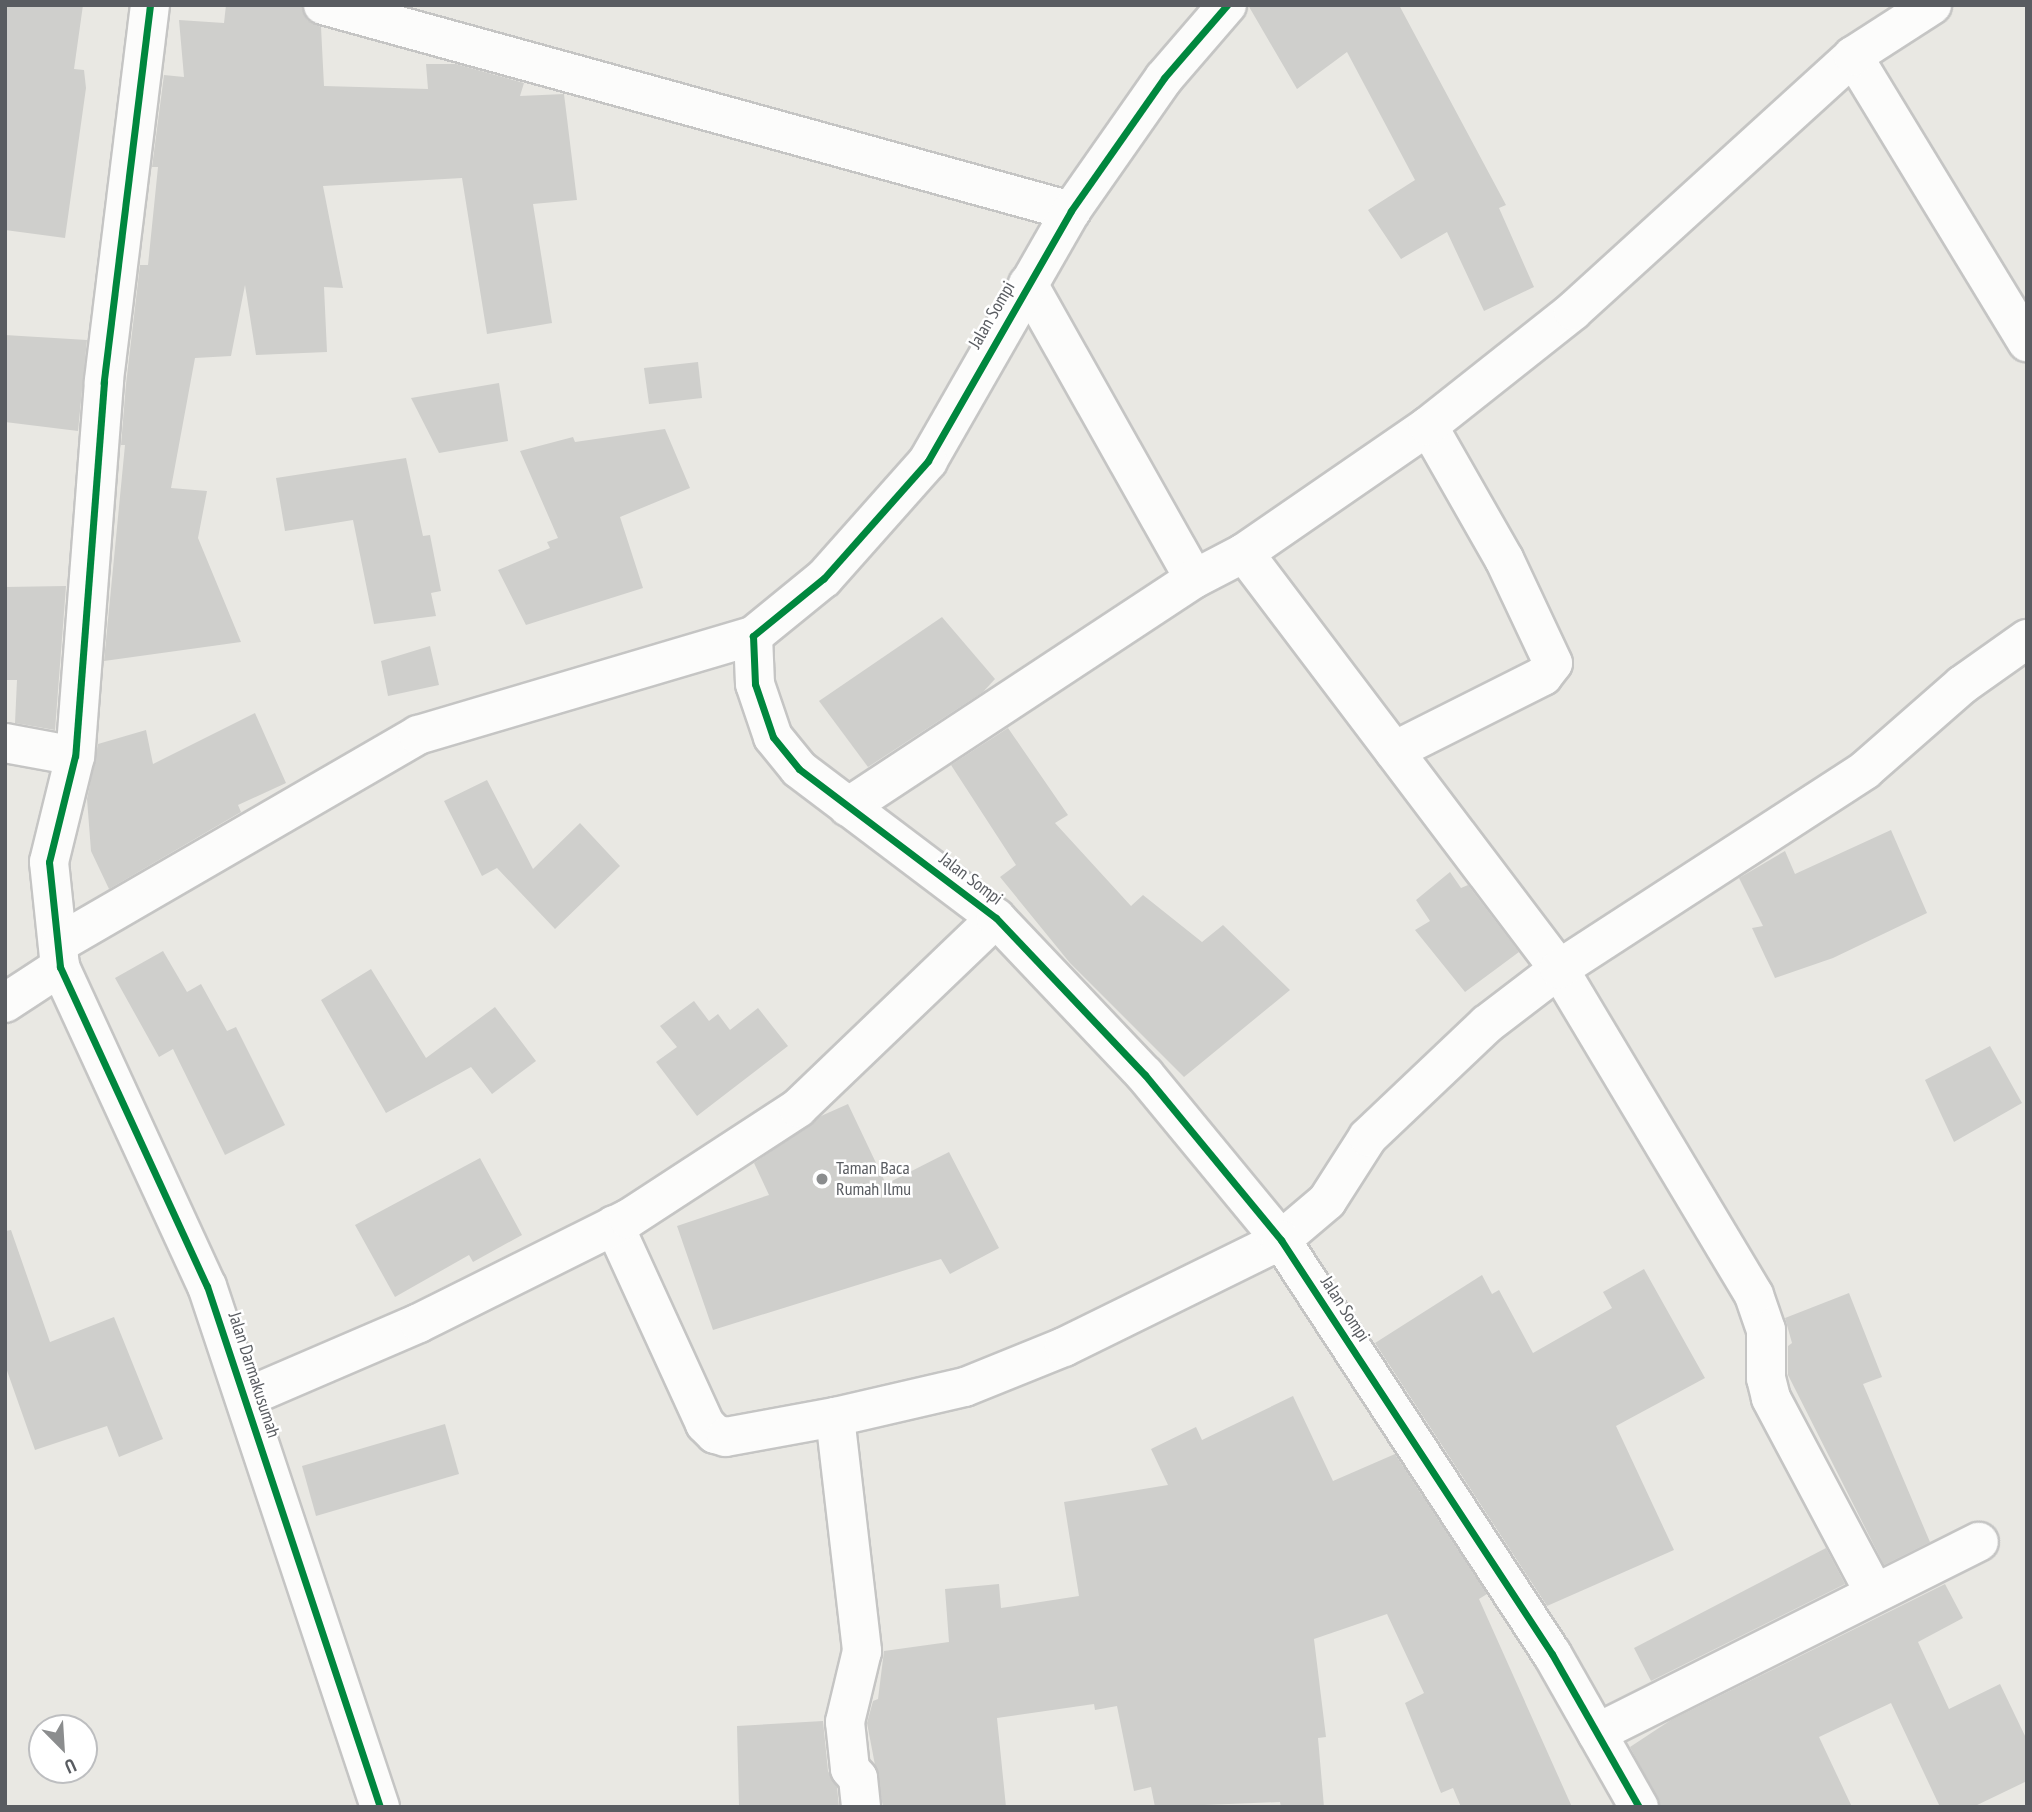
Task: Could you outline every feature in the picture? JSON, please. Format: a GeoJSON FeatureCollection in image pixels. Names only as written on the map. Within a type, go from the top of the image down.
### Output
{"type":"FeatureCollection","features":[{"type":"Feature","properties":{"kind":"street","name":"Jalan Darmakusumah"},"geometry":{"type":"LineString","coordinates":[[150,5],[104,382],[75,756],[49,862],[61,954],[208,1286],[380,1807]]}},
{"type":"Feature","properties":{"kind":"street"},"geometry":{"type":"LineString","coordinates":[[323,5],[1071,211]]}},
{"type":"Feature","properties":{"kind":"street","name":"Jalan Sompi"},"geometry":{"type":"LineString","coordinates":[[1227,5],[1164,78],[1071,211],[928,461],[824,579],[753,636],[754,684],[773,737],[799,769],[996,918],[1145,1075],[1281,1240],[1552,1654],[1639,1807]]}},
{"type":"Feature","properties":{"kind":"street"},"geometry":{"type":"LineString","coordinates":[[848,807],[1194,579],[1244,553],[1428,426],[1573,311],[1853,56],[1932,5]]}},
{"type":"Feature","properties":{"kind":"street"},"geometry":{"type":"LineString","coordinates":[[1853,56],[2027,342]]}},
{"type":"Feature","properties":{"kind":"street"},"geometry":{"type":"LineString","coordinates":[[1028,284],[1194,579]]}},
{"type":"Feature","properties":{"kind":"street"},"geometry":{"type":"LineString","coordinates":[[1394,751],[1543,676],[1553,663],[1504,559],[1428,426]]}},
{"type":"Feature","properties":{"kind":"street"},"geometry":{"type":"LineString","coordinates":[[1244,553],[1559,969],[1754,1295],[1766,1330],[1766,1378],[1771,1398],[1874,1592]]}},
{"type":"Feature","properties":{"kind":"street"},"geometry":{"type":"LineString","coordinates":[[5,1003],[61,954],[418,735],[753,636]]}},
{"type":"Feature","properties":{"kind":"street"},"geometry":{"type":"LineString","coordinates":[[614,1225],[705,1424],[715,1434],[726,1437],[835,1417],[965,1387],[1064,1347],[1281,1240],[1327,1201],[1377,1129],[1487,1024],[1559,969],[1865,770],[1962,685],[2027,639]]}},
{"type":"Feature","properties":{"kind":"street"},"geometry":{"type":"LineString","coordinates":[[5,743],[75,756]]}},
{"type":"Feature","properties":{"kind":"street"},"geometry":{"type":"LineString","coordinates":[[245,1398],[419,1323],[614,1225],[798,1108],[996,918]]}},
{"type":"Feature","properties":{"kind":"street"},"geometry":{"type":"LineString","coordinates":[[835,1417],[862,1651],[845,1722],[850,1769],[858,1778],[862,1807]]}},
{"type":"Feature","properties":{"kind":"street"},"geometry":{"type":"LineString","coordinates":[[1597,1732],[1979,1542]]}},
{"type":"Feature","properties":{"kind":"building"},"geometry":{"type":"Polygon","coordinates":[[[5,5],[83,5],[74,69],[84,70],[86,88],[65,238],[5,230],[5,5]]]}},
{"type":"Feature","properties":{"kind":"building"},"geometry":{"type":"Polygon","coordinates":[[[226,5],[302,5],[307,20],[321,27],[324,86],[428,89],[426,64],[456,64],[524,83],[520,96],[564,94],[577,200],[533,204],[552,323],[487,334],[462,178],[323,186],[343,288],[324,287],[327,352],[256,355],[245,285],[231,356],[195,358],[171,488],[207,491],[198,538],[241,642],[104,661],[125,445],[121,445],[126,384],[140,265],[148,265],[158,167],[152,167],[164,75],[184,77],[179,20],[224,23],[226,5]]]}},
{"type":"Feature","properties":{"kind":"building"},"geometry":{"type":"Polygon","coordinates":[[[1248,5],[1399,5],[1506,205],[1499,208],[1534,287],[1484,311],[1447,232],[1401,259],[1368,210],[1415,180],[1347,52],[1297,89],[1248,5]]]}},
{"type":"Feature","properties":{"kind":"building"},"geometry":{"type":"Polygon","coordinates":[[[5,335],[87,340],[78,431],[5,422],[5,335]]]}},
{"type":"Feature","properties":{"kind":"building"},"geometry":{"type":"Polygon","coordinates":[[[698,362],[702,398],[649,404],[644,368],[698,362]]]}},
{"type":"Feature","properties":{"kind":"building"},"geometry":{"type":"Polygon","coordinates":[[[499,383],[508,441],[439,453],[411,398],[499,383]]]}},
{"type":"Feature","properties":{"kind":"building"},"geometry":{"type":"Polygon","coordinates":[[[665,429],[690,488],[620,517],[643,588],[526,625],[498,570],[550,548],[547,542],[558,538],[520,451],[573,437],[575,442],[665,429]]]}},
{"type":"Feature","properties":{"kind":"building"},"geometry":{"type":"Polygon","coordinates":[[[406,458],[423,536],[430,535],[441,591],[431,593],[436,616],[374,624],[353,520],[285,531],[276,478],[406,458]]]}},
{"type":"Feature","properties":{"kind":"building"},"geometry":{"type":"Polygon","coordinates":[[[66,586],[55,730],[15,723],[17,680],[5,680],[5,587],[66,586]]]}},
{"type":"Feature","properties":{"kind":"building"},"geometry":{"type":"Polygon","coordinates":[[[942,617],[995,679],[983,692],[868,767],[819,701],[942,617]]]}},
{"type":"Feature","properties":{"kind":"building"},"geometry":{"type":"Polygon","coordinates":[[[430,646],[439,685],[388,696],[381,661],[430,646]]]}},
{"type":"Feature","properties":{"kind":"building"},"geometry":{"type":"Polygon","coordinates":[[[255,713],[286,783],[238,805],[241,812],[109,889],[91,851],[87,799],[98,744],[146,730],[153,764],[255,713]]]}},
{"type":"Feature","properties":{"kind":"building"},"geometry":{"type":"Polygon","coordinates":[[[1008,728],[1068,815],[1055,823],[1131,906],[1143,895],[1202,942],[1223,925],[1290,990],[1184,1077],[1070,963],[1000,877],[1016,865],[951,765],[1008,728]]]}},
{"type":"Feature","properties":{"kind":"building"},"geometry":{"type":"Polygon","coordinates":[[[487,780],[533,869],[580,823],[620,866],[555,929],[497,868],[482,876],[444,801],[487,780]]]}},
{"type":"Feature","properties":{"kind":"building"},"geometry":{"type":"Polygon","coordinates":[[[1891,830],[1927,913],[1833,958],[1775,978],[1752,928],[1763,926],[1739,878],[1785,851],[1795,874],[1891,830]]]}},
{"type":"Feature","properties":{"kind":"building"},"geometry":{"type":"Polygon","coordinates":[[[1450,872],[1461,888],[1468,885],[1519,952],[1465,992],[1415,930],[1430,921],[1416,900],[1450,872]]]}},
{"type":"Feature","properties":{"kind":"building"},"geometry":{"type":"Polygon","coordinates":[[[163,951],[187,992],[201,984],[227,1031],[236,1027],[285,1125],[225,1155],[173,1049],[159,1057],[115,978],[163,951]]]}},
{"type":"Feature","properties":{"kind":"building"},"geometry":{"type":"Polygon","coordinates":[[[371,969],[426,1058],[495,1007],[536,1061],[492,1094],[471,1067],[386,1113],[321,1000],[371,969]]]}},
{"type":"Feature","properties":{"kind":"building"},"geometry":{"type":"Polygon","coordinates":[[[694,1001],[709,1021],[718,1014],[730,1030],[758,1008],[788,1046],[697,1116],[656,1062],[677,1047],[660,1026],[694,1001]]]}},
{"type":"Feature","properties":{"kind":"building"},"geometry":{"type":"Polygon","coordinates":[[[1990,1046],[2022,1103],[1954,1142],[1925,1080],[1990,1046]]]}},
{"type":"Feature","properties":{"kind":"building"},"geometry":{"type":"Polygon","coordinates":[[[848,1104],[886,1184],[949,1152],[999,1248],[950,1274],[941,1259],[713,1330],[677,1226],[769,1195],[754,1163],[821,1116],[848,1104]]]}},
{"type":"Feature","properties":{"kind":"building"},"geometry":{"type":"Polygon","coordinates":[[[480,1158],[522,1235],[473,1262],[469,1255],[395,1297],[355,1225],[480,1158]]]}},
{"type":"Feature","properties":{"kind":"building"},"geometry":{"type":"Polygon","coordinates":[[[11,1230],[50,1342],[114,1317],[163,1439],[119,1457],[107,1426],[35,1450],[5,1365],[5,1231],[11,1230]]]}},
{"type":"Feature","properties":{"kind":"building"},"geometry":{"type":"Polygon","coordinates":[[[1644,1269],[1705,1378],[1616,1426],[1674,1550],[1547,1606],[1375,1343],[1482,1275],[1492,1294],[1499,1290],[1533,1353],[1612,1308],[1603,1292],[1644,1269]]]}},
{"type":"Feature","properties":{"kind":"building"},"geometry":{"type":"Polygon","coordinates":[[[1849,1293],[1882,1377],[1863,1384],[1930,1542],[1884,1565],[1788,1375],[1788,1346],[1792,1343],[1785,1318],[1849,1293]]]}},
{"type":"Feature","properties":{"kind":"building"},"geometry":{"type":"Polygon","coordinates":[[[1293,1396],[1333,1481],[1395,1454],[1487,1594],[1479,1599],[1572,1807],[1461,1807],[1453,1788],[1441,1793],[1405,1703],[1424,1693],[1387,1614],[1314,1639],[1326,1737],[1318,1738],[1324,1807],[1281,1807],[1280,1802],[1155,1807],[1151,1787],[1134,1791],[1117,1706],[1095,1710],[1094,1704],[997,1718],[1006,1807],[883,1807],[867,1723],[873,1701],[878,1699],[884,1651],[949,1642],[945,1589],[999,1584],[1001,1608],[1079,1596],[1064,1502],[1168,1485],[1151,1449],[1196,1427],[1202,1440],[1293,1396]]]}},
{"type":"Feature","properties":{"kind":"building"},"geometry":{"type":"Polygon","coordinates":[[[445,1424],[459,1474],[316,1516],[302,1466],[445,1424]]]}},
{"type":"Feature","properties":{"kind":"building"},"geometry":{"type":"Polygon","coordinates":[[[1826,1548],[1845,1584],[1651,1681],[1634,1648],[1826,1548]]]}},
{"type":"Feature","properties":{"kind":"building"},"geometry":{"type":"Polygon","coordinates":[[[1945,1584],[1963,1618],[1918,1642],[1949,1709],[2000,1684],[2027,1740],[2027,1781],[1973,1807],[1940,1807],[1891,1703],[1819,1737],[1852,1807],[1661,1807],[1630,1747],[1671,1720],[1945,1584]]]}},
{"type":"Feature","properties":{"kind":"building"},"geometry":{"type":"Polygon","coordinates":[[[823,1721],[828,1771],[837,1787],[839,1807],[739,1807],[737,1726],[823,1721]]]}},
{"type":"Feature","properties":{"kind":"cycle path"},"geometry":{"type":"LineString","coordinates":[[150,5],[104,382],[75,756],[49,862],[60,967],[207,1286],[380,1807]]}},
{"type":"Feature","properties":{"kind":"cycle path"},"geometry":{"type":"LineString","coordinates":[[1227,5],[1164,78],[1071,211],[928,461],[824,578],[753,636],[755,684],[773,737],[799,769],[996,918],[1145,1075],[1281,1240],[1552,1654],[1639,1807]]}},
{"type":"Feature","properties":{"kind":"place","name":"Taman Baca Rumah Ilmu"},"geometry":{"type":"Point","coordinates":[822,1179]}}]}
